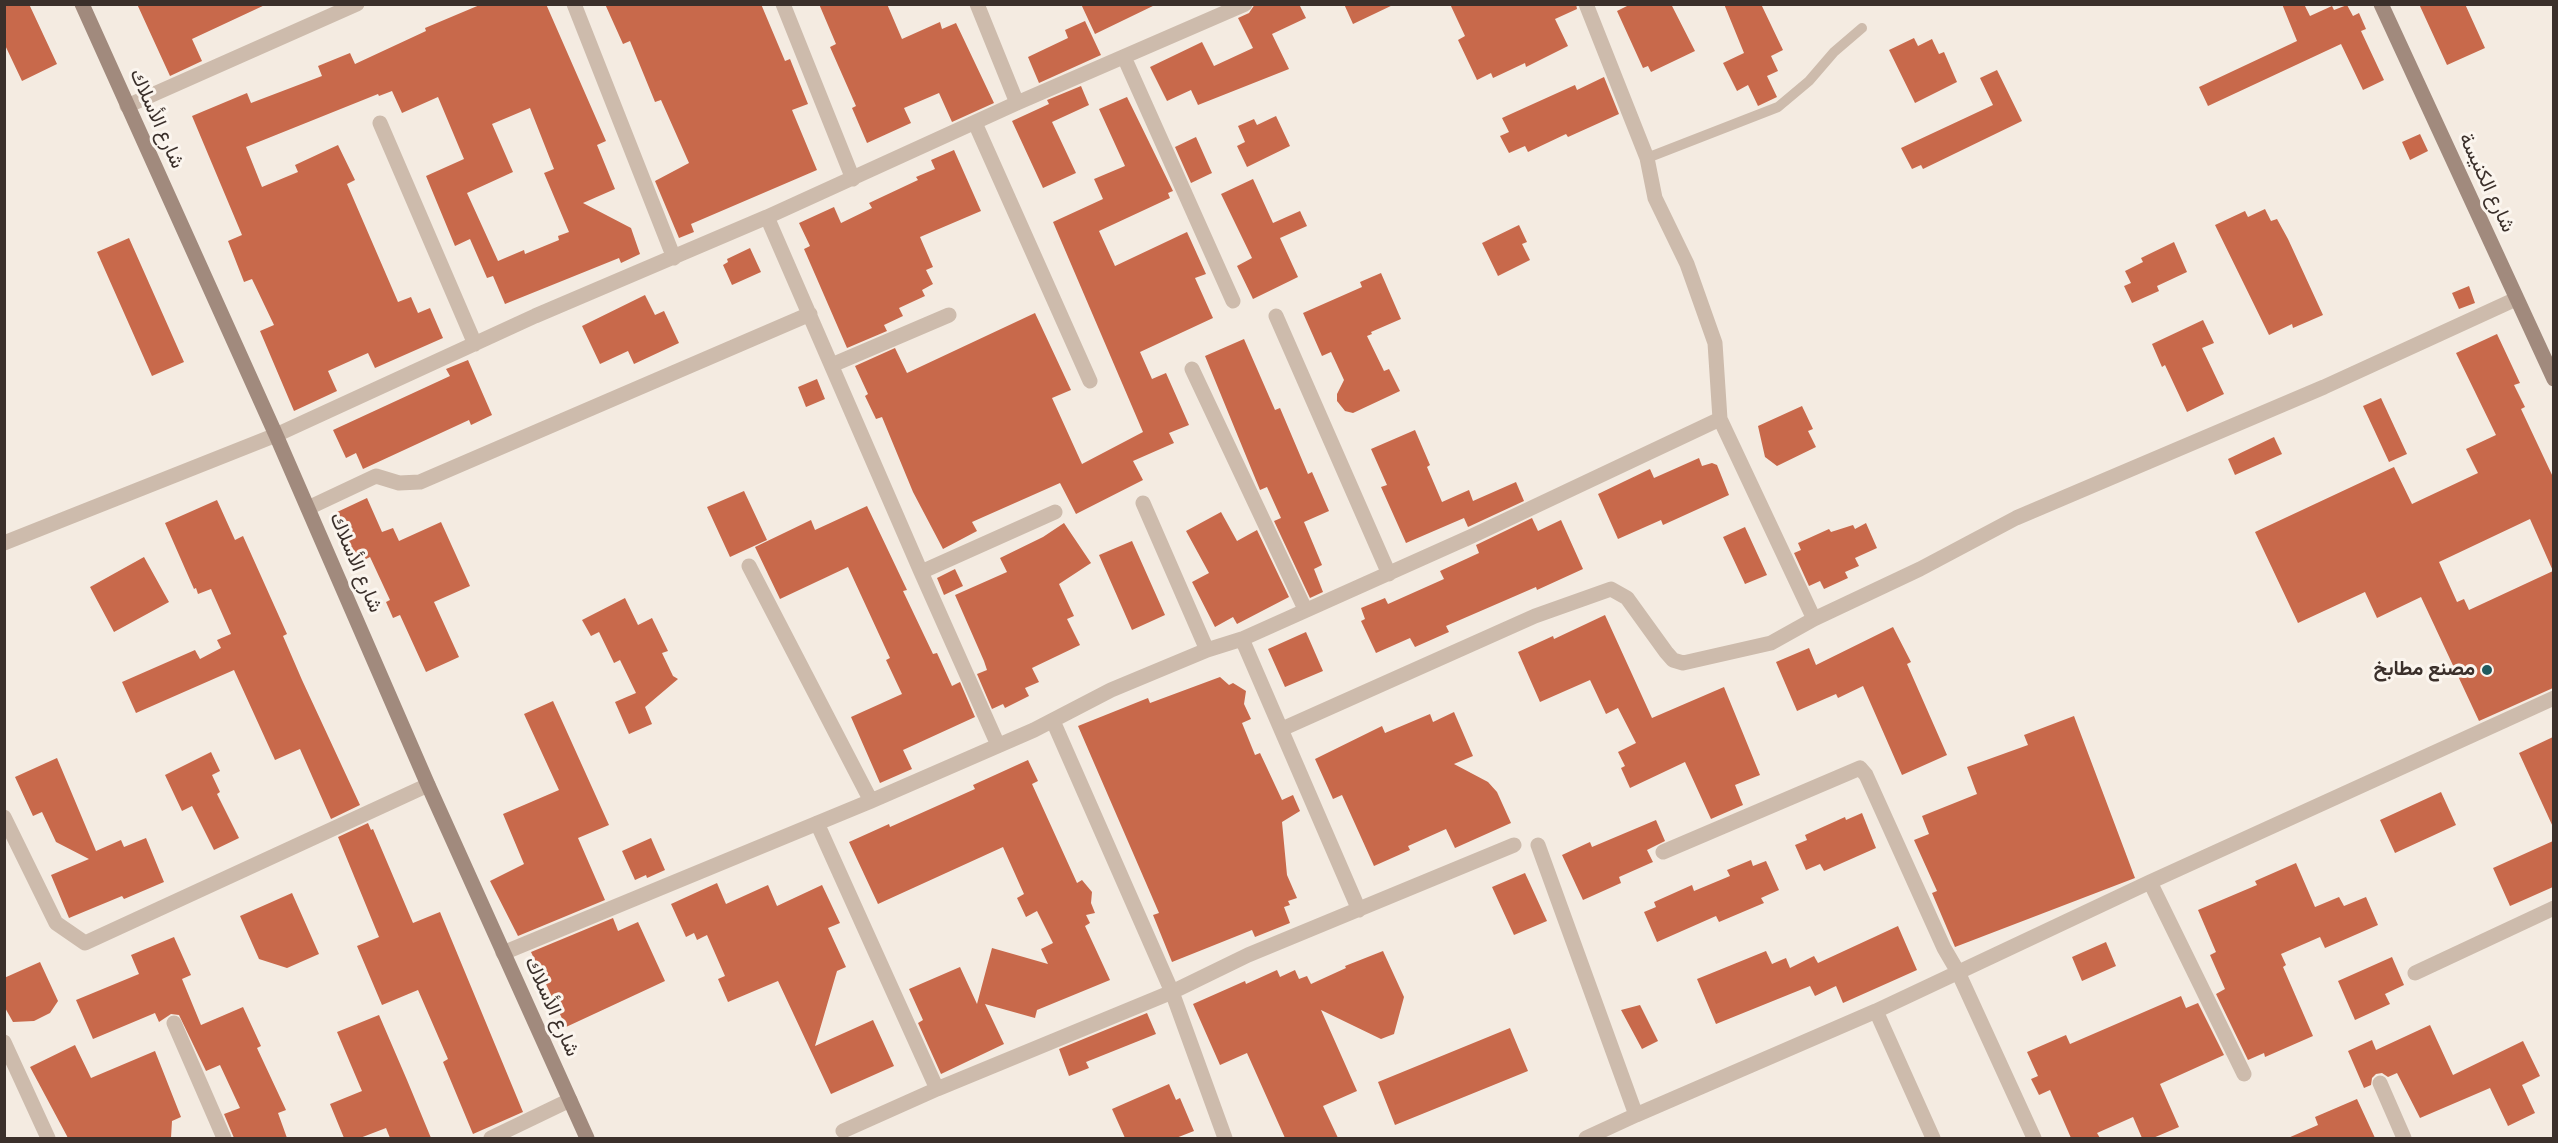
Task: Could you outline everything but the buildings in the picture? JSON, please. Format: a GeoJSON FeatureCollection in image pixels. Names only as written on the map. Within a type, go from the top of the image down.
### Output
{"type":"FeatureCollection","features":[{"type":"Feature","properties":{"kind":"street","name":"شارع الأسلاك"},"geometry":{"type":"LineString","coordinates":[[82,4],[276,435],[428,785],[587,1138]]}},
{"type":"Feature","properties":{"kind":"street"},"geometry":{"type":"LineString","coordinates":[[127,106],[357,4]]}},
{"type":"Feature","properties":{"kind":"street"},"geometry":{"type":"LineString","coordinates":[[574,4],[674,258]]}},
{"type":"Feature","properties":{"kind":"street"},"geometry":{"type":"LineString","coordinates":[[783,4],[853,179]]}},
{"type":"Feature","properties":{"kind":"street"},"geometry":{"type":"LineString","coordinates":[[977,4],[1017,103]]}},
{"type":"Feature","properties":{"kind":"street"},"geometry":{"type":"LineString","coordinates":[[4,543],[276,435],[475,344],[1245,4]]}},
{"type":"Feature","properties":{"kind":"street"},"geometry":{"type":"LineString","coordinates":[[1586,4],[1647,158],[1655,198],[1687,264],[1715,343],[1720,419],[1814,619]]}},
{"type":"Feature","properties":{"kind":"street","name":"شارع الكنيسة"},"geometry":{"type":"LineString","coordinates":[[2382,4],[2553,379]]}},
{"type":"Feature","properties":{"kind":"street"},"geometry":{"type":"LineString","coordinates":[[1124,57],[1233,301]]}},
{"type":"Feature","properties":{"kind":"street"},"geometry":{"type":"LineString","coordinates":[[380,123],[475,344]]}},
{"type":"Feature","properties":{"kind":"street"},"geometry":{"type":"LineString","coordinates":[[975,123],[1090,381]]}},
{"type":"Feature","properties":{"kind":"street"},"geometry":{"type":"LineString","coordinates":[[767,217],[998,744]]}},
{"type":"Feature","properties":{"kind":"street"},"geometry":{"type":"LineString","coordinates":[[1282,729],[1535,616],[1611,589],[1627,598],[1673,660],[1683,663],[1771,643],[1814,619],[1920,569],[2016,518],[2324,387],[2516,299]]}},
{"type":"Feature","properties":{"kind":"street"},"geometry":{"type":"LineString","coordinates":[[308,508],[376,476],[399,483],[420,482],[810,314]]}},
{"type":"Feature","properties":{"kind":"street"},"geometry":{"type":"LineString","coordinates":[[832,365],[949,315]]}},
{"type":"Feature","properties":{"kind":"street"},"geometry":{"type":"LineString","coordinates":[[1276,316],[1389,574]]}},
{"type":"Feature","properties":{"kind":"street"},"geometry":{"type":"LineString","coordinates":[[1192,369],[1305,609]]}},
{"type":"Feature","properties":{"kind":"street"},"geometry":{"type":"LineString","coordinates":[[503,953],[872,801],[1053,721],[1111,690],[1207,650],[1242,639],[1305,609],[1389,574],[1720,419]]}},
{"type":"Feature","properties":{"kind":"street"},"geometry":{"type":"LineString","coordinates":[[1143,503],[1207,650]]}},
{"type":"Feature","properties":{"kind":"street"},"geometry":{"type":"LineString","coordinates":[[921,572],[1055,512]]}},
{"type":"Feature","properties":{"kind":"street"},"geometry":{"type":"LineString","coordinates":[[749,566],[872,801]]}},
{"type":"Feature","properties":{"kind":"street"},"geometry":{"type":"LineString","coordinates":[[1242,639],[1359,910]]}},
{"type":"Feature","properties":{"kind":"street"},"geometry":{"type":"LineString","coordinates":[[1586,1138],[1876,1011],[2150,882],[2553,698]]}},
{"type":"Feature","properties":{"kind":"street"},"geometry":{"type":"LineString","coordinates":[[1053,721],[1172,992],[1225,1138]]}},
{"type":"Feature","properties":{"kind":"street"},"geometry":{"type":"LineString","coordinates":[[1663,852],[1860,768],[1866,774],[1944,948],[1958,972],[2034,1138]]}},
{"type":"Feature","properties":{"kind":"street"},"geometry":{"type":"LineString","coordinates":[[4,817],[56,923],[85,943],[428,785]]}},
{"type":"Feature","properties":{"kind":"street"},"geometry":{"type":"LineString","coordinates":[[817,823],[936,1089]]}},
{"type":"Feature","properties":{"kind":"street"},"geometry":{"type":"LineString","coordinates":[[843,1131],[936,1089],[1172,992],[1248,955],[1514,845]]}},
{"type":"Feature","properties":{"kind":"street"},"geometry":{"type":"LineString","coordinates":[[1538,845],[1636,1115]]}},
{"type":"Feature","properties":{"kind":"street"},"geometry":{"type":"LineString","coordinates":[[2150,882],[2244,1074]]}},
{"type":"Feature","properties":{"kind":"street"},"geometry":{"type":"LineString","coordinates":[[2415,973],[2553,908]]}},
{"type":"Feature","properties":{"kind":"street"},"geometry":{"type":"LineString","coordinates":[[1876,1011],[1933,1138]]}},
{"type":"Feature","properties":{"kind":"street"},"geometry":{"type":"LineString","coordinates":[[174,1023],[224,1138]]}},
{"type":"Feature","properties":{"kind":"street"},"geometry":{"type":"LineString","coordinates":[[4,1042],[48,1138]]}},
{"type":"Feature","properties":{"kind":"street"},"geometry":{"type":"LineString","coordinates":[[2380,1083],[2404,1138]]}},
{"type":"Feature","properties":{"kind":"street"},"geometry":{"type":"LineString","coordinates":[[491,1138],[570,1100]]}},
{"type":"Feature","properties":{"kind":"lane"},"geometry":{"type":"LineString","coordinates":[[1647,158],[1778,107],[1809,81],[1834,52],[1862,28]]}},
{"type":"Feature","properties":{"kind":"place","name":"مصنع مطابخ"},"geometry":{"type":"Point","coordinates":[2487,670]}}]}
